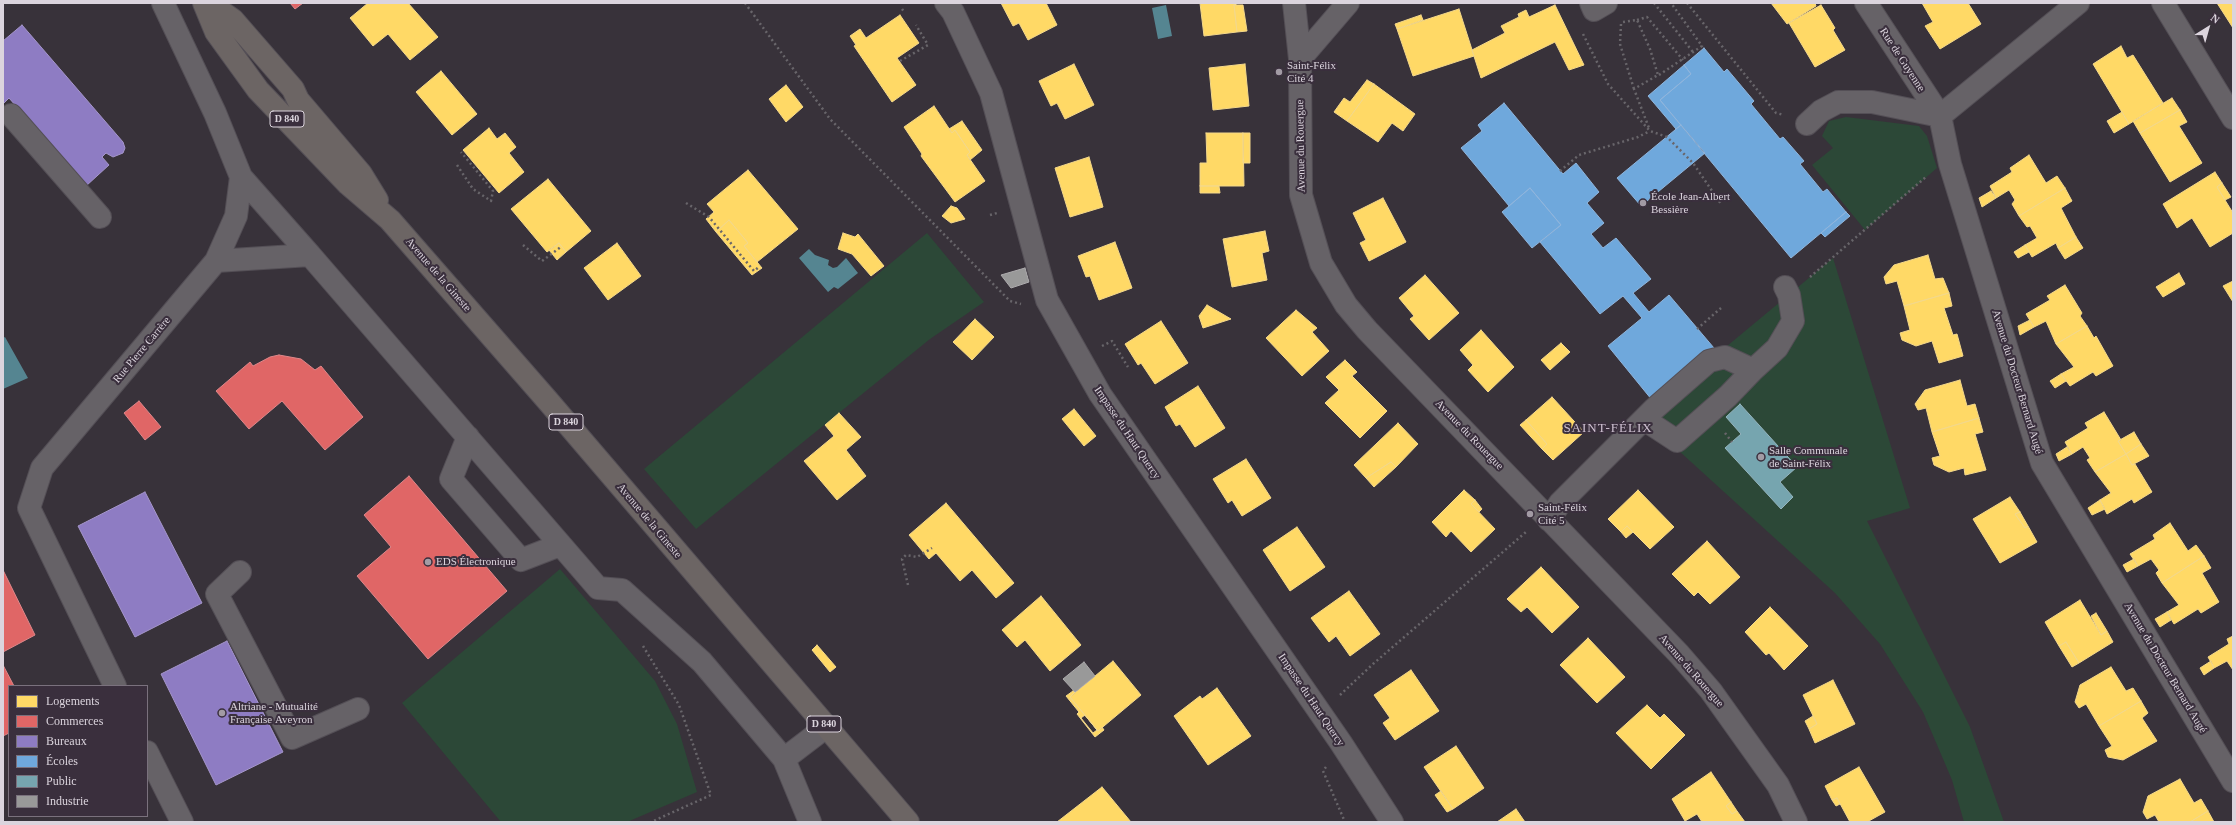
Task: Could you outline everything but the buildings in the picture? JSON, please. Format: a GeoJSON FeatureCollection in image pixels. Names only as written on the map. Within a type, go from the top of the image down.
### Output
{"type":"FeatureCollection","features":[{"type":"Feature","properties":{"kind":"main road","name":"Avenue de la Gineste"},"geometry":{"type":"LineString","coordinates":[[204,3],[216,32],[258,90],[348,184],[390,220],[548,401],[908,822]]}},
{"type":"Feature","properties":{"kind":"main road","name":"Avenue de la Gineste"},"geometry":{"type":"LineString","coordinates":[[209,3],[233,20],[293,89],[298,100],[361,174],[390,220]]}},
{"type":"Feature","properties":{"kind":"street","name":"Rue Pierre Carrère"},"geometry":{"type":"LineString","coordinates":[[115,685],[29,508],[42,468],[216,261],[236,216],[241,177],[215,112],[163,3]]}},
{"type":"Feature","properties":{"kind":"street","name":"Impasse du Haut Quercy"},"geometry":{"type":"LineString","coordinates":[[946,3],[953,12],[991,94],[1047,300],[1100,394],[1320,713],[1392,822]]}},
{"type":"Feature","properties":{"kind":"street","name":"Avenue du Rouergue"},"geometry":{"type":"LineString","coordinates":[[1294,3],[1300,59],[1300,194],[1322,263],[1346,305],[1367,330],[1679,654],[1711,691],[1778,785],[1796,822]]}},
{"type":"Feature","properties":{"kind":"street"},"geometry":{"type":"LineString","coordinates":[[1300,59],[1348,3]]}},
{"type":"Feature","properties":{"kind":"street"},"geometry":{"type":"LineString","coordinates":[[1591,3],[1594,10],[1606,3]]}},
{"type":"Feature","properties":{"kind":"street","name":"Rue de Guyenne"},"geometry":{"type":"LineString","coordinates":[[1866,3],[1940,116]]}},
{"type":"Feature","properties":{"kind":"street"},"geometry":{"type":"LineString","coordinates":[[1807,124],[1821,111],[1838,102],[1872,102],[1940,116],[2078,3]]}},
{"type":"Feature","properties":{"kind":"street"},"geometry":{"type":"LineString","coordinates":[[2163,3],[2233,118]]}},
{"type":"Feature","properties":{"kind":"street"},"geometry":{"type":"LineString","coordinates":[[11,115],[100,217]]}},
{"type":"Feature","properties":{"kind":"street","name":"Avenue du Docteur Bernard Augé"},"geometry":{"type":"LineString","coordinates":[[1940,116],[1950,164],[2042,463],[2233,781]]}},
{"type":"Feature","properties":{"kind":"street"},"geometry":{"type":"LineString","coordinates":[[241,177],[598,588],[622,590],[702,662],[784,759],[810,822]]}},
{"type":"Feature","properties":{"kind":"street"},"geometry":{"type":"LineString","coordinates":[[216,261],[310,255]]}},
{"type":"Feature","properties":{"kind":"street"},"geometry":{"type":"LineString","coordinates":[[1645,420],[1677,441],[1728,396],[1777,348],[1793,321],[1787,291]]}},
{"type":"Feature","properties":{"kind":"street"},"geometry":{"type":"LineString","coordinates":[[1549,520],[1560,503],[1645,420],[1654,409],[1709,361],[1725,357],[1753,370]]}},
{"type":"Feature","properties":{"kind":"street"},"geometry":{"type":"LineString","coordinates":[[468,437],[451,479],[521,560],[560,545]]}},
{"type":"Feature","properties":{"kind":"street"},"geometry":{"type":"LineString","coordinates":[[240,572],[217,594],[292,738],[358,709]]}},
{"type":"Feature","properties":{"kind":"street"},"geometry":{"type":"LineString","coordinates":[[784,759],[826,727]]}},
{"type":"Feature","properties":{"kind":"street"},"geometry":{"type":"LineString","coordinates":[[148,754],[182,822]]}},
{"type":"Feature","properties":{"kind":"path"},"geometry":{"type":"LineString","coordinates":[[745,3],[830,119],[1010,301],[1021,304],[1047,300]]}},
{"type":"Feature","properties":{"kind":"path"},"geometry":{"type":"LineString","coordinates":[[1654,3],[1693,52]]}},
{"type":"Feature","properties":{"kind":"path"},"geometry":{"type":"LineString","coordinates":[[1634,89],[1658,76],[1702,46],[1671,3]]}},
{"type":"Feature","properties":{"kind":"path"},"geometry":{"type":"LineString","coordinates":[[1687,3],[1776,113],[1807,124]]}},
{"type":"Feature","properties":{"kind":"path"},"geometry":{"type":"LineString","coordinates":[[902,9],[905,13]]}},
{"type":"Feature","properties":{"kind":"path"},"geometry":{"type":"LineString","coordinates":[[1650,131],[1634,89],[1620,44],[1621,23],[1647,17],[1683,60]]}},
{"type":"Feature","properties":{"kind":"path"},"geometry":{"type":"LineString","coordinates":[[1637,20],[1650,48],[1658,76]]}},
{"type":"Feature","properties":{"kind":"path"},"geometry":{"type":"LineString","coordinates":[[900,61],[928,45],[916,25]]}},
{"type":"Feature","properties":{"kind":"path"},"geometry":{"type":"LineString","coordinates":[[1582,31],[1608,84],[1650,131],[1667,137],[1693,163],[1721,204]]}},
{"type":"Feature","properties":{"kind":"path"},"geometry":{"type":"LineString","coordinates":[[1560,171],[1579,155],[1638,137],[1650,131]]}},
{"type":"Feature","properties":{"kind":"path"},"geometry":{"type":"LineString","coordinates":[[457,165],[474,189],[491,201],[494,191],[461,152]]}},
{"type":"Feature","properties":{"kind":"path"},"geometry":{"type":"LineString","coordinates":[[1787,291],[1928,175]]}},
{"type":"Feature","properties":{"kind":"path"},"geometry":{"type":"LineString","coordinates":[[686,203],[709,216],[754,271],[760,266]]}},
{"type":"Feature","properties":{"kind":"path"},"geometry":{"type":"LineString","coordinates":[[523,245],[542,261],[562,246]]}},
{"type":"Feature","properties":{"kind":"path"},"geometry":{"type":"LineString","coordinates":[[1697,329],[1721,308]]}},
{"type":"Feature","properties":{"kind":"path"},"geometry":{"type":"LineString","coordinates":[[1096,349],[1112,341],[1128,367]]}},
{"type":"Feature","properties":{"kind":"path"},"geometry":{"type":"LineString","coordinates":[[1320,713],[1373,664],[1529,530]]}},
{"type":"Feature","properties":{"kind":"path"},"geometry":{"type":"LineString","coordinates":[[908,585],[902,559],[906,555],[917,557],[932,548]]}},
{"type":"Feature","properties":{"kind":"path"},"geometry":{"type":"LineString","coordinates":[[639,641],[679,705],[711,795],[651,822]]}},
{"type":"Feature","properties":{"kind":"green space"},"geometry":{"type":"Polygon","coordinates":[[[1846,117],[1919,126],[1927,136],[1937,168],[1865,230],[1812,165],[1833,148],[1822,136],[1829,121],[1846,117]]]}},
{"type":"Feature","properties":{"kind":"green space"},"geometry":{"type":"Polygon","coordinates":[[[927,233],[984,302],[930,339],[696,529],[644,469],[927,233]]]}},
{"type":"Feature","properties":{"kind":"green space"},"geometry":{"type":"Polygon","coordinates":[[[1833,258],[1910,508],[1867,521],[1970,727],[2004,822],[1964,822],[1952,780],[1923,712],[1880,644],[1835,593],[1645,420],[1709,361],[1833,258]]]}},
{"type":"Feature","properties":{"kind":"green space"},"geometry":{"type":"Polygon","coordinates":[[[560,569],[655,681],[677,724],[697,792],[627,822],[501,822],[402,703],[560,569]]]}},
{"type":"Feature","properties":{"kind":"water"},"geometry":{"type":"Polygon","coordinates":[[[1166,5],[1172,36],[1158,39],[1152,8],[1166,5]]]}},
{"type":"Feature","properties":{"kind":"water"},"geometry":{"type":"Polygon","coordinates":[[[809,249],[815,255],[829,260],[828,265],[833,268],[837,267],[846,258],[858,273],[838,289],[834,287],[828,292],[799,258],[809,249]]]}},
{"type":"Feature","properties":{"kind":"water"},"geometry":{"type":"Polygon","coordinates":[[[5,337],[28,378],[3,389],[3,338],[5,337]]]}},
{"type":"Feature","properties":{"kind":"place","name":"Saint-Félix Cité 4"},"geometry":{"type":"Point","coordinates":[1279,72]}},
{"type":"Feature","properties":{"kind":"place","name":"École Jean-Albert Bessière"},"geometry":{"type":"Point","coordinates":[1643,203]}},
{"type":"Feature","properties":{"kind":"place","name":"Salle Communale de Saint-Félix"},"geometry":{"type":"Point","coordinates":[1761,457]}},
{"type":"Feature","properties":{"kind":"place","name":"Saint-Félix Cité 5"},"geometry":{"type":"Point","coordinates":[1530,514]}},
{"type":"Feature","properties":{"kind":"place","name":"EDS Électronique"},"geometry":{"type":"Point","coordinates":[428,562]}},
{"type":"Feature","properties":{"kind":"place","name":"Altriane - Mutualité Française Aveyron"},"geometry":{"type":"Point","coordinates":[222,713]}},
{"type":"Feature","properties":{"kind":"district","name":"SAINT-FÉLIX"},"geometry":{"type":"Point","coordinates":[1608,429]}}]}
